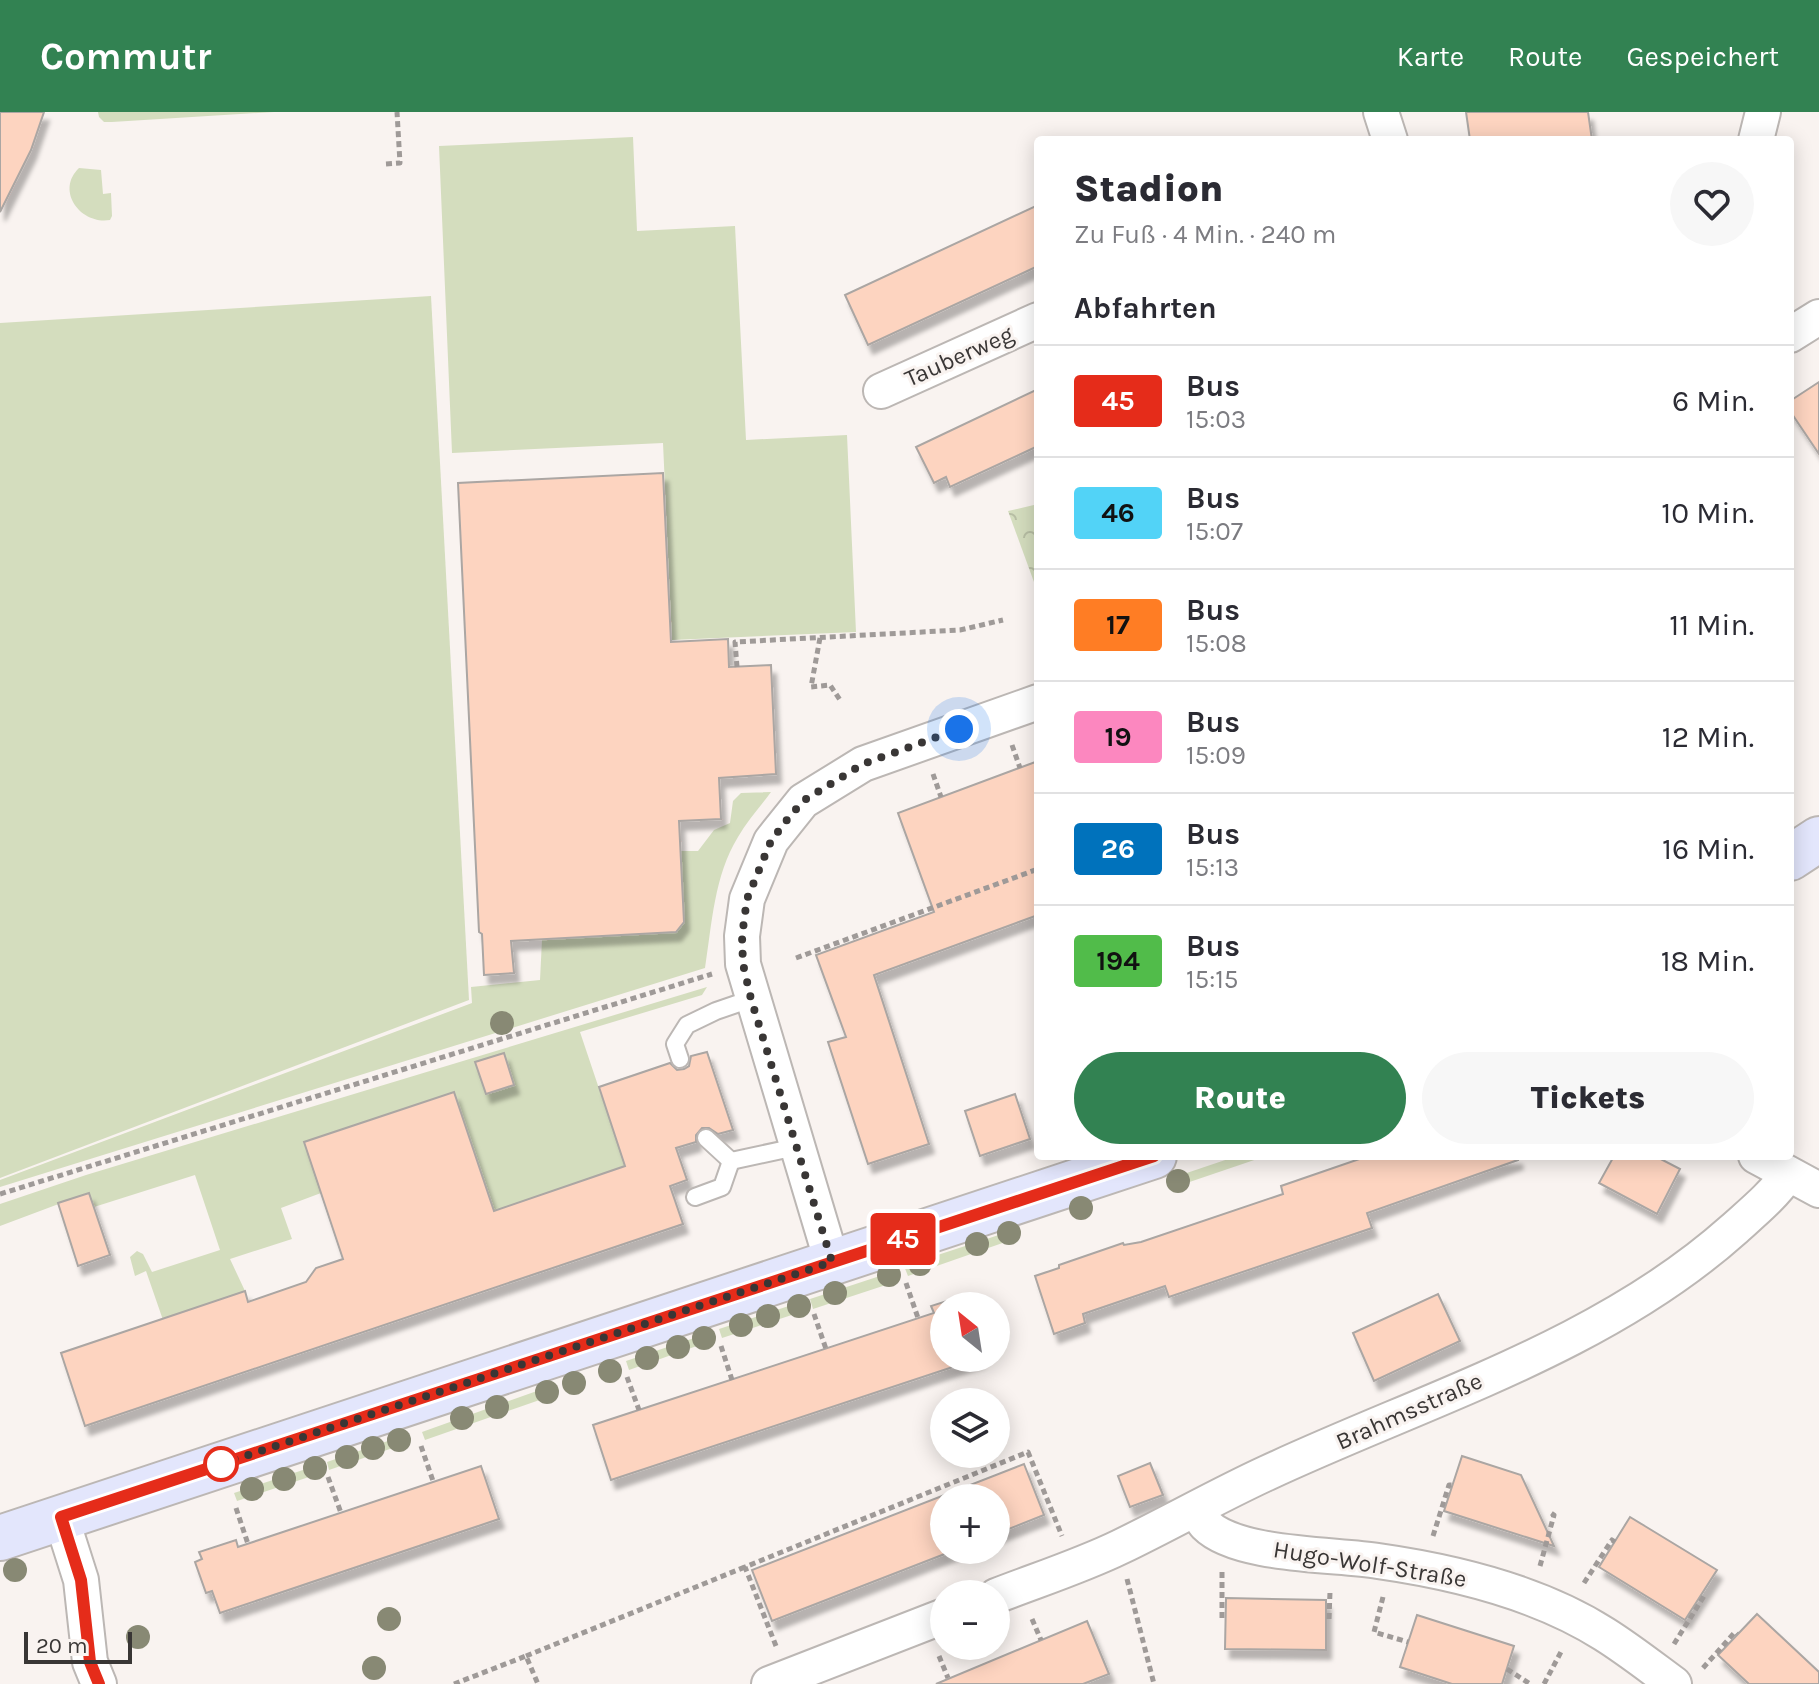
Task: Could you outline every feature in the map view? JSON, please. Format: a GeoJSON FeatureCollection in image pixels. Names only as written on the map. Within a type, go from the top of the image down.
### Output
{"type":"FeatureCollection","features":[{"type":"Feature","properties":{"kind":"street"},"geometry":{"type":"LineString","coordinates":[[1381,112],[1389,136]]}},
{"type":"Feature","properties":{"kind":"street"},"geometry":{"type":"LineString","coordinates":[[1757,136],[1763,112]]}},
{"type":"Feature","properties":{"kind":"street"},"geometry":{"type":"LineString","coordinates":[[1794,333],[1819,317]]}},
{"type":"Feature","properties":{"kind":"street","name":"Tauberweg"},"geometry":{"type":"LineString","coordinates":[[881,391],[1034,322]]}},
{"type":"Feature","properties":{"kind":"street"},"geometry":{"type":"LineString","coordinates":[[832,1262],[751,999],[743,964],[742,936],[747,899],[771,841],[803,801],[863,764],[1034,703]]}},
{"type":"Feature","properties":{"kind":"street"},"geometry":{"type":"LineString","coordinates":[[1794,855],[1819,839]]}},
{"type":"Feature","properties":{"kind":"street"},"geometry":{"type":"LineString","coordinates":[[0,1538],[1142,1160]]}},
{"type":"Feature","properties":{"kind":"street"},"geometry":{"type":"LineString","coordinates":[[1763,1160],[1819,1190]]}},
{"type":"Feature","properties":{"kind":"street","name":"Brahmsstraße"},"geometry":{"type":"LineString","coordinates":[[1010,1590],[1117,1548],[1265,1473],[1475,1383],[1642,1299],[1710,1251],[1776,1192],[1788,1174]]}},
{"type":"Feature","properties":{"kind":"street","name":"Hugo-Wolf-Straße"},"geometry":{"type":"LineString","coordinates":[[1196,1509],[1205,1524],[1225,1537],[1252,1545],[1298,1553],[1377,1560],[1461,1577],[1537,1600],[1680,1670]]}},
{"type":"Feature","properties":{"kind":"street"},"geometry":{"type":"LineString","coordinates":[[61,1517],[81,1580],[90,1662],[99,1684]]}},
{"type":"Feature","properties":{"kind":"street"},"geometry":{"type":"LineString","coordinates":[[769,1684],[930,1621]]}},
{"type":"Feature","properties":{"kind":"lane"},"geometry":{"type":"LineString","coordinates":[[680,1059],[675,1044],[687,1025],[751,999]]}},
{"type":"Feature","properties":{"kind":"lane"},"geometry":{"type":"LineString","coordinates":[[706,1138],[731,1161]]}},
{"type":"Feature","properties":{"kind":"lane"},"geometry":{"type":"LineString","coordinates":[[731,1161],[796,1147]]}},
{"type":"Feature","properties":{"kind":"lane"},"geometry":{"type":"LineString","coordinates":[[695,1197],[722,1187],[731,1161]]}},
{"type":"Feature","properties":{"kind":"path"},"geometry":{"type":"LineString","coordinates":[[386,164],[400,163],[397,112]]}},
{"type":"Feature","properties":{"kind":"path"},"geometry":{"type":"LineString","coordinates":[[737,667],[735,642],[960,630],[1003,620]]}},
{"type":"Feature","properties":{"kind":"path"},"geometry":{"type":"LineString","coordinates":[[820,638],[811,687],[830,685],[840,700]]}},
{"type":"Feature","properties":{"kind":"path"},"geometry":{"type":"LineString","coordinates":[[1011,744],[1020,768]]}},
{"type":"Feature","properties":{"kind":"path"},"geometry":{"type":"LineString","coordinates":[[932,773],[941,797]]}},
{"type":"Feature","properties":{"kind":"path"},"geometry":{"type":"LineString","coordinates":[[796,958],[1034,870]]}},
{"type":"Feature","properties":{"kind":"path"},"geometry":{"type":"LineString","coordinates":[[0,1194],[743,964]]}},
{"type":"Feature","properties":{"kind":"path"},"geometry":{"type":"LineString","coordinates":[[906,1283],[918,1318]]}},
{"type":"Feature","properties":{"kind":"path"},"geometry":{"type":"LineString","coordinates":[[814,1314],[826,1349]]}},
{"type":"Feature","properties":{"kind":"path"},"geometry":{"type":"LineString","coordinates":[[721,1346],[732,1380]]}},
{"type":"Feature","properties":{"kind":"path"},"geometry":{"type":"LineString","coordinates":[[627,1377],[639,1410]]}},
{"type":"Feature","properties":{"kind":"path"},"geometry":{"type":"LineString","coordinates":[[421,1446],[433,1481]]}},
{"type":"Feature","properties":{"kind":"path"},"geometry":{"type":"LineString","coordinates":[[454,1684],[476,1678],[1028,1452],[1062,1534]]}},
{"type":"Feature","properties":{"kind":"path"},"geometry":{"type":"LineString","coordinates":[[328,1477],[341,1513]]}},
{"type":"Feature","properties":{"kind":"path"},"geometry":{"type":"LineString","coordinates":[[1429,1549],[1449,1485],[1452,1485]]}},
{"type":"Feature","properties":{"kind":"path"},"geometry":{"type":"LineString","coordinates":[[236,1508],[248,1544]]}},
{"type":"Feature","properties":{"kind":"path"},"geometry":{"type":"LineString","coordinates":[[1536,1578],[1554,1515],[1551,1513]]}},
{"type":"Feature","properties":{"kind":"path"},"geometry":{"type":"LineString","coordinates":[[1577,1594],[1612,1540],[1615,1542]]}},
{"type":"Feature","properties":{"kind":"path"},"geometry":{"type":"LineString","coordinates":[[745,1567],[775,1642]]}},
{"type":"Feature","properties":{"kind":"path"},"geometry":{"type":"LineString","coordinates":[[1222,1569],[1222,1619]]}},
{"type":"Feature","properties":{"kind":"path"},"geometry":{"type":"LineString","coordinates":[[1125,1574],[1154,1684]]}},
{"type":"Feature","properties":{"kind":"path"},"geometry":{"type":"LineString","coordinates":[[1387,1583],[1374,1632],[1408,1642]]}},
{"type":"Feature","properties":{"kind":"path"},"geometry":{"type":"LineString","coordinates":[[1680,1670],[1704,1596],[1702,1594]]}},
{"type":"Feature","properties":{"kind":"path"},"geometry":{"type":"LineString","coordinates":[[1329,1619],[1330,1596]]}},
{"type":"Feature","properties":{"kind":"path"},"geometry":{"type":"LineString","coordinates":[[1035,1626],[1041,1640]]}},
{"type":"Feature","properties":{"kind":"path"},"geometry":{"type":"LineString","coordinates":[[1680,1670],[1735,1632],[1737,1634]]}},
{"type":"Feature","properties":{"kind":"path"},"geometry":{"type":"LineString","coordinates":[[1544,1684],[1563,1647]]}},
{"type":"Feature","properties":{"kind":"path"},"geometry":{"type":"LineString","coordinates":[[526,1656],[538,1684]]}},
{"type":"Feature","properties":{"kind":"path"},"geometry":{"type":"LineString","coordinates":[[943,1665],[948,1678]]}},
{"type":"Feature","properties":{"kind":"path"},"geometry":{"type":"LineString","coordinates":[[1507,1669],[1530,1684]]}},
{"type":"Feature","properties":{"kind":"green space"},"geometry":{"type":"Polygon","coordinates":[[[98,112],[274,112],[104,122],[98,112]]]}},
{"type":"Feature","properties":{"kind":"green space"},"geometry":{"type":"Polygon","coordinates":[[[633,137],[637,231],[735,226],[746,440],[847,435],[856,632],[672,640],[663,443],[452,453],[439,146],[633,137]]]}},
{"type":"Feature","properties":{"kind":"green space"},"geometry":{"type":"Polygon","coordinates":[[[79,168],[101,170],[103,194],[111,193],[110,220],[90,217],[75,204],[70,187],[72,177],[79,168]]]}},
{"type":"Feature","properties":{"kind":"green space"},"geometry":{"type":"Polygon","coordinates":[[[431,296],[469,1000],[0,1178],[0,323],[431,296]]]}},
{"type":"Feature","properties":{"kind":"green space"},"geometry":{"type":"Polygon","coordinates":[[[1034,505],[1034,582],[1008,511],[1034,505]]]}},
{"type":"Feature","properties":{"kind":"green space"},"geometry":{"type":"Polygon","coordinates":[[[771,792],[742,831],[724,868],[715,901],[705,968],[0,1187],[0,1180],[472,1003],[471,987],[540,980],[542,940],[676,932],[684,922],[681,851],[698,851],[714,830],[730,823],[733,801],[741,793],[771,792]]]}},
{"type":"Feature","properties":{"kind":"green space"},"geometry":{"type":"Polygon","coordinates":[[[707,987],[702,995],[580,1032],[625,1166],[494,1211],[453,1092],[304,1142],[321,1193],[281,1208],[292,1239],[230,1259],[245,1291],[163,1320],[146,1271],[135,1276],[130,1257],[137,1251],[143,1254],[152,1272],[220,1250],[195,1175],[94,1207],[88,1193],[0,1226],[0,1204],[86,1175],[707,987]]]}},
{"type":"Feature","properties":{"kind":"green space"},"geometry":{"type":"Polygon","coordinates":[[[1225,1160],[1254,1160],[1169,1189],[1166,1180],[1225,1160]]]}},
{"type":"Feature","properties":{"kind":"green space"},"geometry":{"type":"Polygon","coordinates":[[[1011,1231],[1014,1239],[908,1276],[904,1266],[1011,1231]]]}},
{"type":"Feature","properties":{"kind":"green space"},"geometry":{"type":"Polygon","coordinates":[[[892,1272],[895,1282],[813,1309],[810,1299],[892,1272]]]}},
{"type":"Feature","properties":{"kind":"green space"},"geometry":{"type":"Polygon","coordinates":[[[801,1302],[804,1311],[722,1338],[719,1329],[801,1302]]]}},
{"type":"Feature","properties":{"kind":"green space"},"geometry":{"type":"Polygon","coordinates":[[[709,1333],[711,1341],[629,1370],[626,1361],[709,1333]]]}},
{"type":"Feature","properties":{"kind":"green space"},"geometry":{"type":"Polygon","coordinates":[[[551,1386],[554,1395],[425,1440],[422,1432],[551,1386]]]}},
{"type":"Feature","properties":{"kind":"green space"},"geometry":{"type":"Polygon","coordinates":[[[408,1434],[410,1442],[329,1470],[327,1462],[408,1434]]]}},
{"type":"Feature","properties":{"kind":"green space"},"geometry":{"type":"Polygon","coordinates":[[[315,1466],[318,1474],[237,1501],[234,1493],[315,1466]]]}},
{"type":"Feature","properties":{"kind":"building"},"geometry":{"type":"Polygon","coordinates":[[[0,112],[44,112],[31,150],[0,212],[0,112]]]}},
{"type":"Feature","properties":{"kind":"building"},"geometry":{"type":"Polygon","coordinates":[[[1466,112],[1588,112],[1591,136],[1469,136],[1466,112]]]}},
{"type":"Feature","properties":{"kind":"building"},"geometry":{"type":"Polygon","coordinates":[[[1034,207],[1034,268],[868,345],[845,295],[1034,207]]]}},
{"type":"Feature","properties":{"kind":"building"},"geometry":{"type":"Polygon","coordinates":[[[1819,382],[1819,454],[1794,417],[1794,398],[1819,382]]]}},
{"type":"Feature","properties":{"kind":"building"},"geometry":{"type":"Polygon","coordinates":[[[1034,391],[1034,448],[950,487],[946,477],[934,483],[916,447],[1034,391]]]}},
{"type":"Feature","properties":{"kind":"building"},"geometry":{"type":"Polygon","coordinates":[[[663,473],[671,642],[728,639],[729,667],[771,665],[776,774],[719,778],[721,819],[679,821],[684,922],[676,932],[511,941],[514,973],[484,975],[482,934],[479,932],[458,483],[663,473]]]}},
{"type":"Feature","properties":{"kind":"building"},"geometry":{"type":"Polygon","coordinates":[[[1034,762],[1034,916],[874,975],[929,1144],[868,1164],[828,1042],[846,1037],[816,955],[934,912],[898,813],[1034,762]]]}},
{"type":"Feature","properties":{"kind":"building"},"geometry":{"type":"Polygon","coordinates":[[[707,1052],[733,1130],[718,1134],[709,1128],[702,1128],[696,1135],[696,1142],[676,1148],[687,1180],[670,1186],[683,1224],[85,1426],[61,1353],[245,1291],[248,1302],[306,1282],[316,1268],[343,1259],[304,1142],[454,1092],[494,1211],[625,1166],[599,1087],[670,1063],[677,1070],[684,1069],[689,1066],[691,1056],[707,1052]]]}},
{"type":"Feature","properties":{"kind":"building"},"geometry":{"type":"Polygon","coordinates":[[[504,1053],[514,1085],[486,1094],[475,1062],[504,1053]]]}},
{"type":"Feature","properties":{"kind":"building"},"geometry":{"type":"Polygon","coordinates":[[[1015,1094],[1030,1139],[980,1156],[965,1111],[1015,1094]]]}},
{"type":"Feature","properties":{"kind":"building"},"geometry":{"type":"Polygon","coordinates":[[[1356,1160],[1518,1160],[1367,1213],[1372,1228],[1169,1297],[1165,1286],[1083,1314],[1085,1323],[1054,1334],[1035,1276],[1123,1243],[1141,1242],[1283,1194],[1281,1186],[1356,1160]]]}},
{"type":"Feature","properties":{"kind":"building"},"geometry":{"type":"Polygon","coordinates":[[[1612,1160],[1663,1160],[1680,1169],[1657,1214],[1599,1183],[1612,1160]]]}},
{"type":"Feature","properties":{"kind":"building"},"geometry":{"type":"Polygon","coordinates":[[[89,1193],[110,1255],[78,1266],[58,1203],[89,1193]]]}},
{"type":"Feature","properties":{"kind":"building"},"geometry":{"type":"Polygon","coordinates":[[[1438,1294],[1460,1341],[1374,1381],[1353,1333],[1438,1294]]]}},
{"type":"Feature","properties":{"kind":"building"},"geometry":{"type":"Polygon","coordinates":[[[930,1314],[930,1372],[938,1372],[611,1480],[593,1425],[930,1314]]]}},
{"type":"Feature","properties":{"kind":"building"},"geometry":{"type":"Polygon","coordinates":[[[1462,1456],[1521,1475],[1554,1546],[1444,1511],[1462,1456]]]}},
{"type":"Feature","properties":{"kind":"building"},"geometry":{"type":"Polygon","coordinates":[[[1150,1463],[1163,1495],[1130,1507],[1118,1476],[1150,1463]]]}},
{"type":"Feature","properties":{"kind":"building"},"geometry":{"type":"Polygon","coordinates":[[[1024,1464],[1044,1515],[1010,1528],[1010,1484],[973,1484],[1024,1464]]]}},
{"type":"Feature","properties":{"kind":"building"},"geometry":{"type":"Polygon","coordinates":[[[481,1466],[499,1519],[220,1613],[212,1591],[206,1593],[195,1562],[202,1559],[199,1552],[236,1540],[238,1547],[481,1466]]]}},
{"type":"Feature","properties":{"kind":"building"},"geometry":{"type":"Polygon","coordinates":[[[930,1501],[930,1560],[772,1621],[752,1570],[930,1501]]]}},
{"type":"Feature","properties":{"kind":"building"},"geometry":{"type":"Polygon","coordinates":[[[1630,1517],[1717,1570],[1685,1620],[1599,1567],[1630,1517]]]}},
{"type":"Feature","properties":{"kind":"building"},"geometry":{"type":"Polygon","coordinates":[[[1226,1598],[1326,1600],[1326,1650],[1225,1649],[1226,1598]]]}},
{"type":"Feature","properties":{"kind":"building"},"geometry":{"type":"Polygon","coordinates":[[[1757,1614],[1819,1672],[1819,1684],[1749,1684],[1718,1655],[1757,1614]]]}},
{"type":"Feature","properties":{"kind":"building"},"geometry":{"type":"Polygon","coordinates":[[[1417,1615],[1514,1646],[1502,1684],[1452,1684],[1400,1667],[1417,1615]]]}},
{"type":"Feature","properties":{"kind":"building"},"geometry":{"type":"Polygon","coordinates":[[[1087,1621],[1109,1674],[1083,1684],[936,1684],[994,1660],[1010,1660],[1010,1653],[1087,1621]]]}},
{"type":"Feature","properties":{"kind":"bus line","name":"45"},"geometry":{"type":"LineString","coordinates":[[99,1684],[90,1662],[81,1580],[61,1517],[1142,1160]]}},
{"type":"Feature","properties":{"kind":"route"},"geometry":{"type":"LineString","coordinates":[[221,1464],[832,1262],[751,999],[743,964],[742,936],[747,899],[771,841],[803,801],[829,782],[863,764],[959,729]]}}]}
